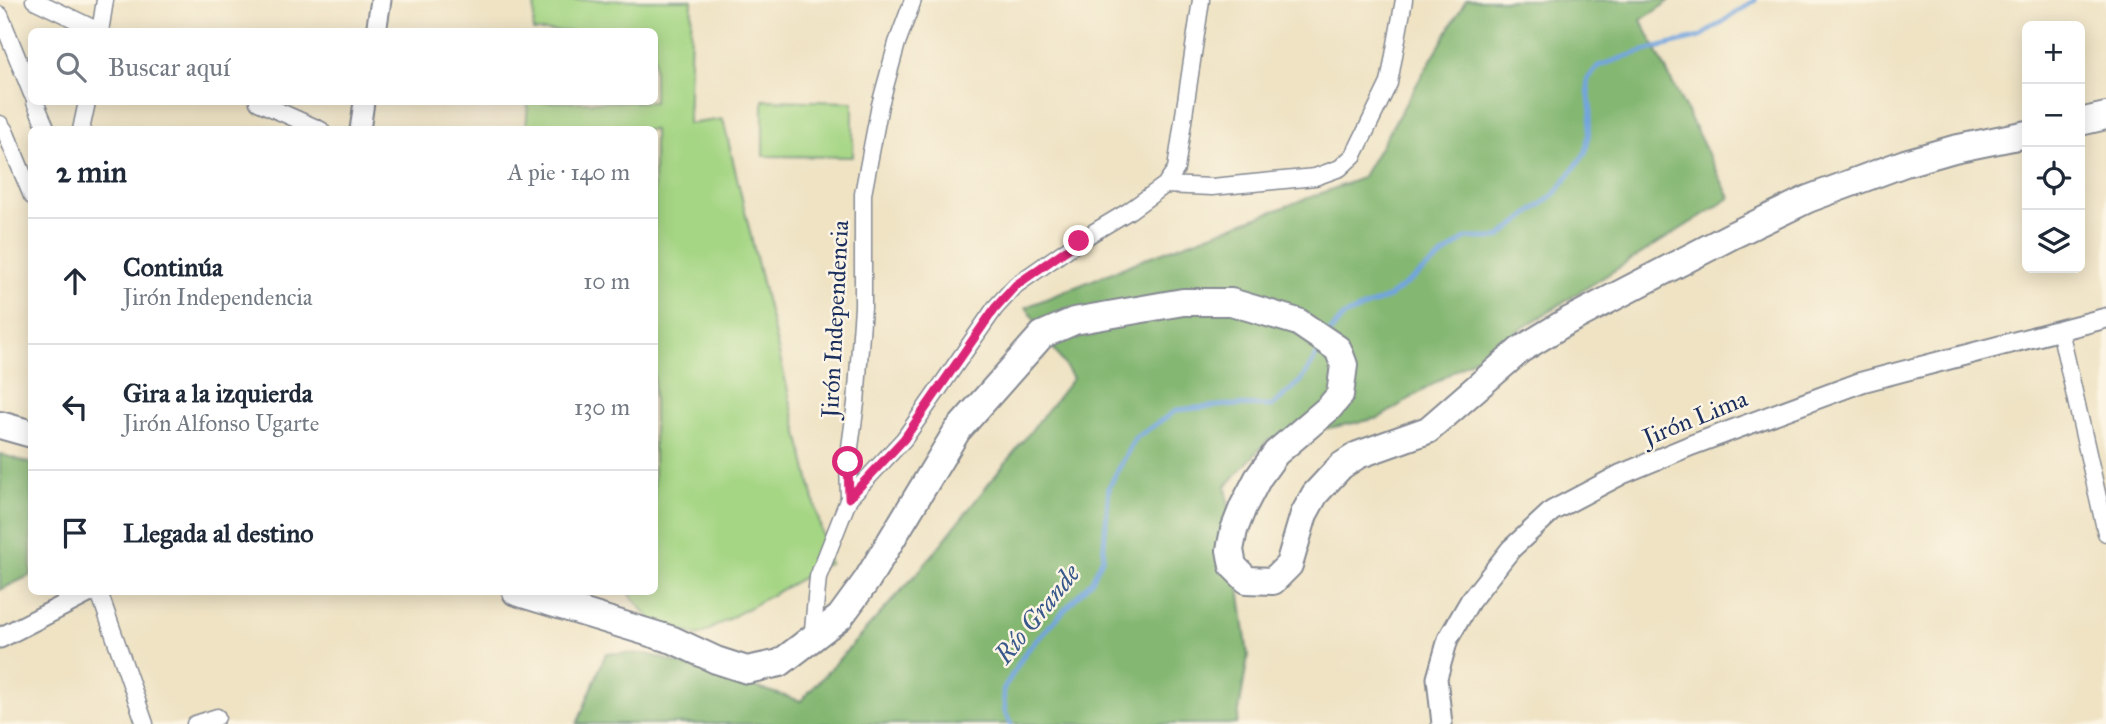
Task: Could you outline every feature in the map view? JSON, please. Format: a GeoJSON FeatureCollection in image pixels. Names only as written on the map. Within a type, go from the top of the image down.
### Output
{"type":"FeatureCollection","features":[{"type":"Feature","properties":{"kind":"highway"},"geometry":{"type":"LineString","coordinates":[[2085,121],[2106,116]]}},
{"type":"Feature","properties":{"kind":"highway"},"geometry":{"type":"LineString","coordinates":[[526,595],[673,640],[716,660],[747,670],[780,663],[840,617],[867,580],[957,431],[1042,335],[1074,321],[1183,302],[1231,302],[1298,322],[1338,349],[1344,365],[1340,395],[1329,408],[1276,453],[1258,478],[1234,530],[1230,550],[1233,566],[1247,580],[1273,581],[1289,565],[1304,514],[1315,494],[1341,466],[1358,455],[1428,430],[1520,350],[1566,322],[1733,234],[1808,199],[1905,163],[1954,149],[2022,135]]}},
{"type":"Feature","properties":{"kind":"highway"},"geometry":{"type":"LineString","coordinates":[[0,425],[28,433]]}},
{"type":"Feature","properties":{"kind":"street"},"geometry":{"type":"LineString","coordinates":[[34,0],[94,28]]}},
{"type":"Feature","properties":{"kind":"street"},"geometry":{"type":"LineString","coordinates":[[100,28],[105,0]]}},
{"type":"Feature","properties":{"kind":"street"},"geometry":{"type":"LineString","coordinates":[[377,28],[381,0]]}},
{"type":"Feature","properties":{"kind":"street","name":"Jirón Independencia"},"geometry":{"type":"LineString","coordinates":[[812,640],[818,577],[849,498],[848,462],[856,403],[863,307],[863,194],[880,105],[897,43],[913,0]]}},
{"type":"Feature","properties":{"kind":"street"},"geometry":{"type":"LineString","coordinates":[[849,498],[904,439],[995,308],[1016,285],[1079,241],[1129,211],[1164,185],[1176,169],[1201,0]]}},
{"type":"Feature","properties":{"kind":"street"},"geometry":{"type":"LineString","coordinates":[[1164,185],[1212,187],[1315,177],[1340,168],[1354,155],[1389,83],[1404,0]]}},
{"type":"Feature","properties":{"kind":"street"},"geometry":{"type":"LineString","coordinates":[[0,15],[28,84]]}},
{"type":"Feature","properties":{"kind":"street"},"geometry":{"type":"LineString","coordinates":[[36,105],[45,126]]}},
{"type":"Feature","properties":{"kind":"street"},"geometry":{"type":"LineString","coordinates":[[83,126],[86,105]]}},
{"type":"Feature","properties":{"kind":"street"},"geometry":{"type":"LineString","coordinates":[[265,105],[312,126]]}},
{"type":"Feature","properties":{"kind":"street"},"geometry":{"type":"LineString","coordinates":[[361,126],[364,105]]}},
{"type":"Feature","properties":{"kind":"street"},"geometry":{"type":"LineString","coordinates":[[0,124],[28,187]]}},
{"type":"Feature","properties":{"kind":"street","name":"Jirón Lima"},"geometry":{"type":"LineString","coordinates":[[1442,724],[1437,678],[1448,639],[1470,601],[1511,549],[1552,511],[1622,474],[1794,405],[1862,382],[2106,318]]}},
{"type":"Feature","properties":{"kind":"street"},"geometry":{"type":"LineString","coordinates":[[2060,330],[2104,511],[2106,533]]}},
{"type":"Feature","properties":{"kind":"street"},"geometry":{"type":"LineString","coordinates":[[0,638],[84,595]]}},
{"type":"Feature","properties":{"kind":"street"},"geometry":{"type":"LineString","coordinates":[[100,595],[145,724]]}},
{"type":"Feature","properties":{"kind":"street"},"geometry":{"type":"LineString","coordinates":[[195,724],[217,717]]}},
{"type":"Feature","properties":{"kind":"green space"},"geometry":{"type":"Polygon","coordinates":[[[535,0],[692,0],[688,124],[723,119],[829,563],[698,636],[652,621],[630,595],[658,595],[658,126],[526,126],[528,105],[658,105],[658,28],[533,28],[535,0]]]}},
{"type":"Feature","properties":{"kind":"green space"},"geometry":{"type":"Polygon","coordinates":[[[1466,0],[1671,0],[1641,20],[1730,198],[1379,418],[1268,440],[1226,486],[1248,656],[1237,724],[577,724],[606,653],[648,654],[801,701],[921,569],[1073,378],[1026,307],[1152,256],[1362,178],[1466,0]]]}},
{"type":"Feature","properties":{"kind":"green space"},"geometry":{"type":"Polygon","coordinates":[[[763,100],[853,102],[853,157],[763,156],[763,100]]]}},
{"type":"Feature","properties":{"kind":"green space"},"geometry":{"type":"Polygon","coordinates":[[[0,454],[28,463],[28,576],[0,590],[0,454]]]}},
{"type":"Feature","properties":{"kind":"waterway","name":"Río Grande"},"geometry":{"type":"LineString","coordinates":[[1329,333],[1344,316],[1389,297],[1466,238],[1498,238],[1556,193],[1586,152],[1591,113],[1587,80],[1598,66],[1700,37],[1755,0]]}},
{"type":"Feature","properties":{"kind":"waterway","name":"Río Grande"},"geometry":{"type":"LineString","coordinates":[[1011,724],[1005,712],[1003,690],[1025,653],[1092,580],[1103,557],[1109,487],[1135,438],[1177,410],[1228,405],[1272,406],[1302,380],[1321,348]]}},
{"type":"Feature","properties":{"kind":"route"},"geometry":{"type":"LineString","coordinates":[[848,462],[849,498],[904,439],[995,308],[1016,285],[1079,241]]}}]}
